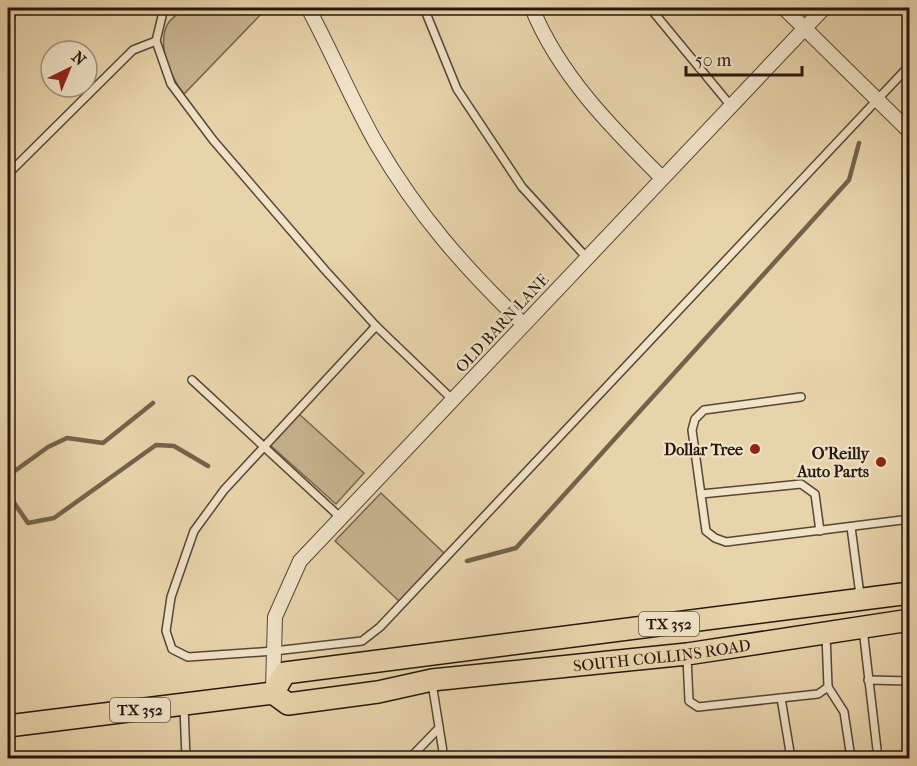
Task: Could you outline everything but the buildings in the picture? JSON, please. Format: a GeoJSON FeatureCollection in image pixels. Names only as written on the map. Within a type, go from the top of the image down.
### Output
{"type":"FeatureCollection","features":[{"type":"Feature","properties":{"kind":"main road","name":"SOUTH COLLINS ROAD"},"geometry":{"type":"LineString","coordinates":[[428,656],[909,592]]}},
{"type":"Feature","properties":{"kind":"main road","name":"SOUTH COLLINS ROAD"},"geometry":{"type":"LineString","coordinates":[[422,682],[687,654],[909,620]]}},
{"type":"Feature","properties":{"kind":"main road"},"geometry":{"type":"LineString","coordinates":[[422,682],[428,656]]}},
{"type":"Feature","properties":{"kind":"main road","name":"TX 352"},"geometry":{"type":"LineString","coordinates":[[273,693],[285,673],[428,656]]}},
{"type":"Feature","properties":{"kind":"main road","name":"TX 352"},"geometry":{"type":"LineString","coordinates":[[8,726],[273,693],[288,704],[422,682]]}},
{"type":"Feature","properties":{"kind":"street"},"geometry":{"type":"LineString","coordinates":[[308,8],[376,142],[429,223],[467,270],[524,324]]}},
{"type":"Feature","properties":{"kind":"street"},"geometry":{"type":"LineString","coordinates":[[532,8],[542,31],[569,73],[609,126],[662,178]]}},
{"type":"Feature","properties":{"kind":"street"},"geometry":{"type":"LineString","coordinates":[[784,8],[909,131]]}},
{"type":"Feature","properties":{"kind":"street","name":"OLD BARN LANE"},"geometry":{"type":"LineString","coordinates":[[273,693],[275,617],[300,561],[824,8]]}},
{"type":"Feature","properties":{"kind":"lane"},"geometry":{"type":"LineString","coordinates":[[164,8],[156,41],[171,84],[213,140],[375,326],[453,400]]}},
{"type":"Feature","properties":{"kind":"lane"},"geometry":{"type":"LineString","coordinates":[[424,8],[457,89],[522,187],[587,258]]}},
{"type":"Feature","properties":{"kind":"lane"},"geometry":{"type":"LineString","coordinates":[[650,8],[731,106]]}},
{"type":"Feature","properties":{"kind":"lane"},"geometry":{"type":"LineString","coordinates":[[8,174],[133,50],[156,41]]}},
{"type":"Feature","properties":{"kind":"lane"},"geometry":{"type":"LineString","coordinates":[[375,326],[224,490],[194,531],[171,597],[166,631],[172,649],[188,657],[274,651],[362,641],[380,627],[909,65]]}},
{"type":"Feature","properties":{"kind":"lane"},"geometry":{"type":"LineString","coordinates":[[192,380],[341,518]]}},
{"type":"Feature","properties":{"kind":"lane"},"geometry":{"type":"LineString","coordinates":[[801,397],[704,410],[695,419],[692,430],[706,531],[726,542],[909,519]]}},
{"type":"Feature","properties":{"kind":"lane"},"geometry":{"type":"LineString","coordinates":[[701,494],[801,484],[815,494],[820,531]]}},
{"type":"Feature","properties":{"kind":"lane"},"geometry":{"type":"LineString","coordinates":[[851,527],[861,599]]}},
{"type":"Feature","properties":{"kind":"lane"},"geometry":{"type":"LineString","coordinates":[[863,627],[878,759]]}},
{"type":"Feature","properties":{"kind":"lane"},"geometry":{"type":"LineString","coordinates":[[826,633],[828,687],[844,712],[851,759]]}},
{"type":"Feature","properties":{"kind":"lane"},"geometry":{"type":"LineString","coordinates":[[687,654],[689,701],[698,707],[818,694],[828,687]]}},
{"type":"Feature","properties":{"kind":"lane"},"geometry":{"type":"LineString","coordinates":[[868,680],[909,681]]}},
{"type":"Feature","properties":{"kind":"lane"},"geometry":{"type":"LineString","coordinates":[[422,682],[439,728],[444,759]]}},
{"type":"Feature","properties":{"kind":"lane"},"geometry":{"type":"LineString","coordinates":[[781,698],[791,759]]}},
{"type":"Feature","properties":{"kind":"lane"},"geometry":{"type":"LineString","coordinates":[[183,704],[186,759]]}},
{"type":"Feature","properties":{"kind":"lane"},"geometry":{"type":"LineString","coordinates":[[410,759],[439,728]]}},
{"type":"Feature","properties":{"kind":"lane"},"geometry":{"type":"LineString","coordinates":[[212,759],[232,757],[230,759]]}},
{"type":"Feature","properties":{"kind":"shaded area"},"geometry":{"type":"Polygon","coordinates":[[[184,8],[267,8],[184,94],[174,79],[167,61],[164,34],[172,18],[184,8]]]}},
{"type":"Feature","properties":{"kind":"shaded area"},"geometry":{"type":"Polygon","coordinates":[[[299,414],[364,473],[336,504],[270,445],[299,414]]]}},
{"type":"Feature","properties":{"kind":"shaded area"},"geometry":{"type":"Polygon","coordinates":[[[381,493],[445,554],[400,602],[335,541],[381,493]]]}},
{"type":"Feature","properties":{"kind":"waterway"},"geometry":{"type":"LineString","coordinates":[[467,561],[516,548],[849,180],[859,143]]}},
{"type":"Feature","properties":{"kind":"waterway"},"geometry":{"type":"LineString","coordinates":[[8,471],[12,473],[48,447],[67,438],[103,443],[153,403]]}},
{"type":"Feature","properties":{"kind":"waterway"},"geometry":{"type":"LineString","coordinates":[[8,494],[28,523],[54,518],[156,445],[174,446],[208,466]]}},
{"type":"Feature","properties":{"kind":"place","name":"Dollar Tree"},"geometry":{"type":"Point","coordinates":[755,449]}},
{"type":"Feature","properties":{"kind":"place","name":"O'Reilly Auto Parts"},"geometry":{"type":"Point","coordinates":[881,462]}}]}
